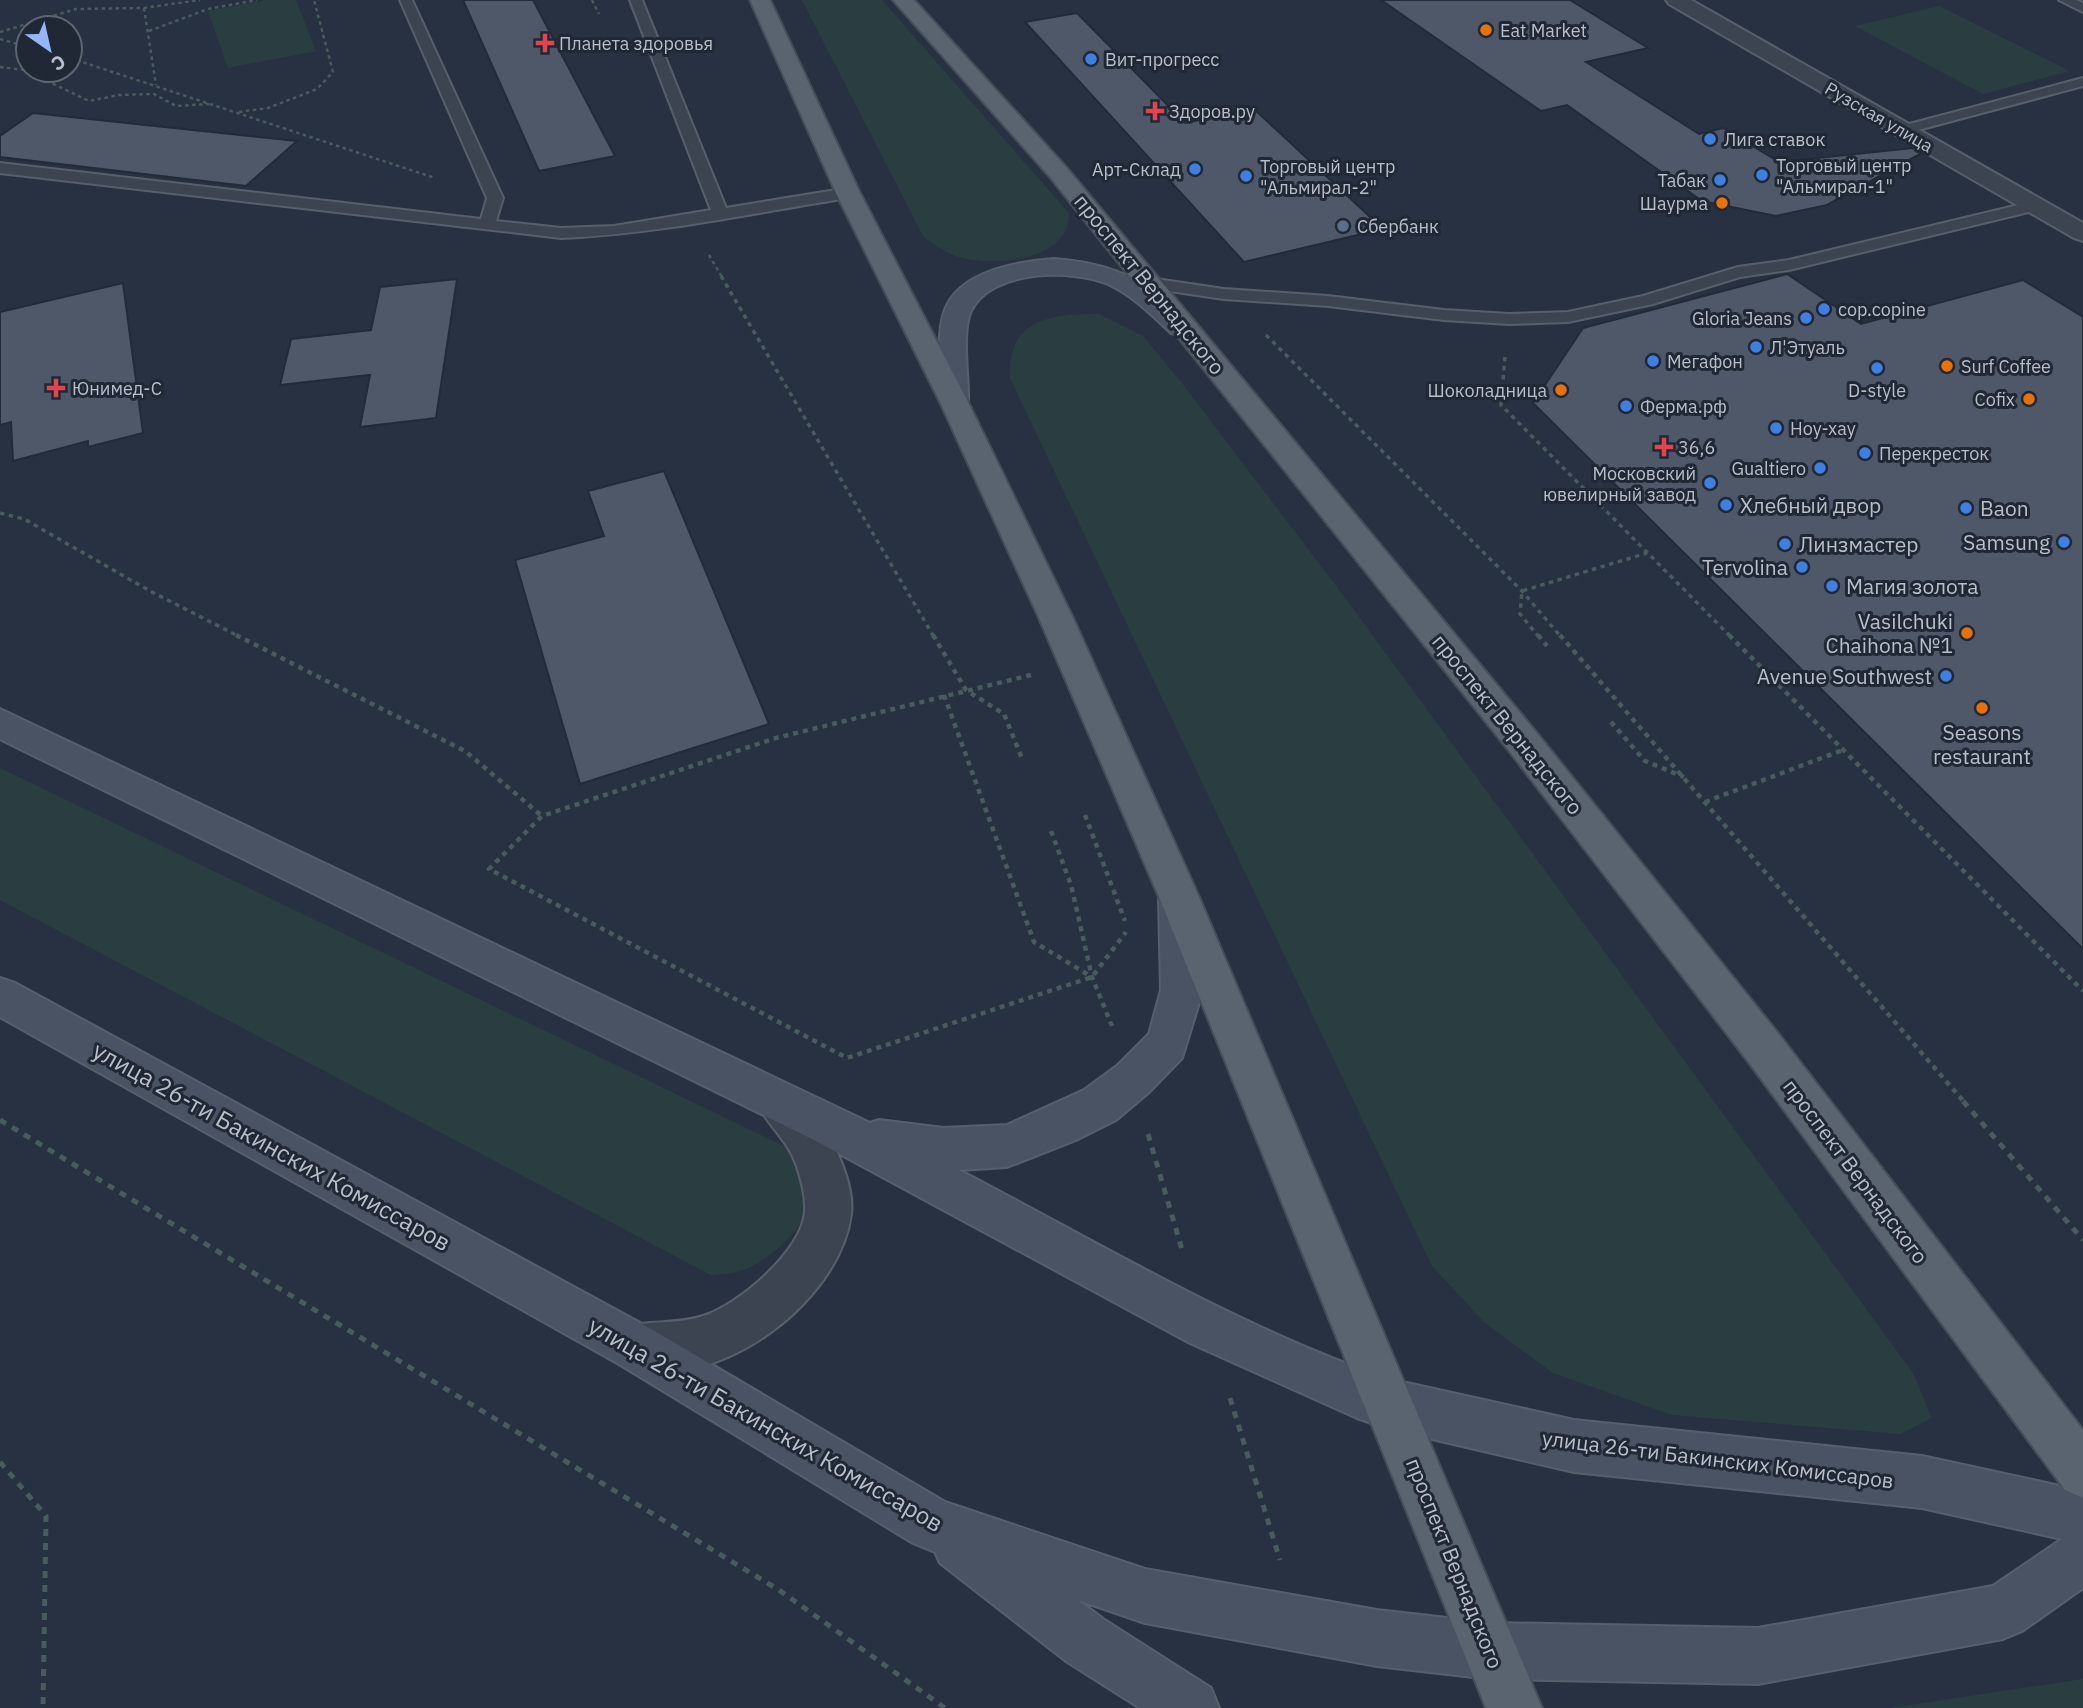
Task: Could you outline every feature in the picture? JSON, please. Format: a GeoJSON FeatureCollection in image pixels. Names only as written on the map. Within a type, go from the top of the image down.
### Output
{"type":"FeatureCollection","features":[{"type":"Feature","properties":{"kind":"main road","name":"проспект Вернадского"},"geometry":{"type":"LineString","coordinates":[[761,0],[848,193],[954,401],[1056,618],[1179,897],[1514,1708]]}},
{"type":"Feature","properties":{"kind":"main road","name":"проспект Вернадского"},"geometry":{"type":"LineString","coordinates":[[903,0],[1058,172],[1514,731],[1762,1046],[2083,1472]]}},
{"type":"Feature","properties":{"kind":"main road"},"geometry":{"type":"LineString","coordinates":[[954,401],[956,313],[969,294],[991,280],[1018,271],[1051,267],[1088,269],[1114,278],[1142,292],[1195,340]]}},
{"type":"Feature","properties":{"kind":"main road","name":"улица 26-ти Бакинских Комиссаров"},"geometry":{"type":"LineString","coordinates":[[0,723],[164,800],[830,1125],[1207,1326],[1357,1393],[1389,1404],[1574,1446],[1922,1482],[2083,1517]]}},
{"type":"Feature","properties":{"kind":"main road"},"geometry":{"type":"LineString","coordinates":[[830,1125],[876,1140],[944,1149],[1007,1146],[1060,1125],[1100,1105],[1133,1079],[1167,1044],[1182,990],[1179,897]]}},
{"type":"Feature","properties":{"kind":"main road","name":"улица 26-ти Бакинских Комиссаров"},"geometry":{"type":"LineString","coordinates":[[0,996],[636,1347],[932,1524],[1145,1596],[1377,1638],[1491,1651],[1758,1656],[2003,1612],[2083,1556]]}},
{"type":"Feature","properties":{"kind":"main road"},"geometry":{"type":"LineString","coordinates":[[932,1524],[1086,1642],[1191,1708]]}},
{"type":"Feature","properties":{"kind":"street","name":"Рузская улица"},"geometry":{"type":"LineString","coordinates":[[1676,0],[2083,233]]}},
{"type":"Feature","properties":{"kind":"street"},"geometry":{"type":"LineString","coordinates":[[636,1347],[690,1345],[738,1326],[777,1298],[813,1254],[828,1214],[823,1172],[807,1135],[778,1101]]}},
{"type":"Feature","properties":{"kind":"lane"},"geometry":{"type":"LineString","coordinates":[[406,0],[495,198],[487,226]]}},
{"type":"Feature","properties":{"kind":"lane"},"geometry":{"type":"LineString","coordinates":[[636,0],[721,215]]}},
{"type":"Feature","properties":{"kind":"lane"},"geometry":{"type":"LineString","coordinates":[[2066,0],[2083,8]]}},
{"type":"Feature","properties":{"kind":"lane"},"geometry":{"type":"LineString","coordinates":[[1903,130],[2079,86]]}},
{"type":"Feature","properties":{"kind":"lane"},"geometry":{"type":"LineString","coordinates":[[0,168],[561,233],[614,231],[848,193]]}},
{"type":"Feature","properties":{"kind":"lane"},"geometry":{"type":"LineString","coordinates":[[1149,283],[1224,294],[1509,319],[1568,317],[1608,309],[1738,272],[1789,265],[2035,206]]}},
{"type":"Feature","properties":{"kind":"path"},"geometry":{"type":"LineString","coordinates":[[0,32],[76,9],[144,8],[200,0]]}},
{"type":"Feature","properties":{"kind":"path"},"geometry":{"type":"LineString","coordinates":[[149,31],[208,9],[257,0]]}},
{"type":"Feature","properties":{"kind":"path"},"geometry":{"type":"LineString","coordinates":[[238,113],[268,108],[317,89],[333,72],[314,0]]}},
{"type":"Feature","properties":{"kind":"path"},"geometry":{"type":"LineString","coordinates":[[144,8],[156,85]]}},
{"type":"Feature","properties":{"kind":"path"},"geometry":{"type":"LineString","coordinates":[[84,62],[495,198]]}},
{"type":"Feature","properties":{"kind":"path"},"geometry":{"type":"LineString","coordinates":[[0,67],[24,70],[89,101],[119,95],[154,94],[176,106],[214,104]]}},
{"type":"Feature","properties":{"kind":"path"},"geometry":{"type":"LineString","coordinates":[[709,255],[966,690],[1004,714],[1023,761]]}},
{"type":"Feature","properties":{"kind":"path"},"geometry":{"type":"LineString","coordinates":[[1224,294],[1522,591],[2082,1237]]}},
{"type":"Feature","properties":{"kind":"path"},"geometry":{"type":"LineString","coordinates":[[1509,319],[1501,405],[2083,991]]}},
{"type":"Feature","properties":{"kind":"path"},"geometry":{"type":"LineString","coordinates":[[0,513],[24,519],[149,591],[465,751],[542,816]]}},
{"type":"Feature","properties":{"kind":"path"},"geometry":{"type":"LineString","coordinates":[[1522,591],[1648,553]]}},
{"type":"Feature","properties":{"kind":"path"},"geometry":{"type":"LineString","coordinates":[[1522,591],[1520,614],[1547,646]]}},
{"type":"Feature","properties":{"kind":"path"},"geometry":{"type":"LineString","coordinates":[[1031,675],[776,738],[542,816],[489,869],[847,1058],[1092,977],[1128,929],[1085,815]]}},
{"type":"Feature","properties":{"kind":"path"},"geometry":{"type":"LineString","coordinates":[[944,695],[1034,943],[1092,977]]}},
{"type":"Feature","properties":{"kind":"path"},"geometry":{"type":"LineString","coordinates":[[1611,722],[1645,761],[1685,778]]}},
{"type":"Feature","properties":{"kind":"path"},"geometry":{"type":"LineString","coordinates":[[1705,802],[1843,750]]}},
{"type":"Feature","properties":{"kind":"path"},"geometry":{"type":"LineString","coordinates":[[1051,831],[1071,885]]}},
{"type":"Feature","properties":{"kind":"path"},"geometry":{"type":"LineString","coordinates":[[0,1120],[779,1590],[945,1708]]}},
{"type":"Feature","properties":{"kind":"path"},"geometry":{"type":"LineString","coordinates":[[0,1462],[46,1516],[43,1708]]}},
{"type":"Feature","properties":{"kind":"green space"},"geometry":{"type":"Polygon","coordinates":[[[266,0],[296,0],[316,51],[228,68],[208,11],[266,0]]]}},
{"type":"Feature","properties":{"kind":"green space"},"geometry":{"type":"Polygon","coordinates":[[[802,0],[882,0],[1069,213],[1066,229],[1057,242],[1026,257],[989,261],[956,256],[923,236],[802,0]]]}},
{"type":"Feature","properties":{"kind":"green space"},"geometry":{"type":"Polygon","coordinates":[[[1939,6],[2070,71],[1983,94],[1855,26],[1939,6]]]}},
{"type":"Feature","properties":{"kind":"green space"},"geometry":{"type":"Polygon","coordinates":[[[1099,314],[1143,336],[1343,595],[1913,1373],[1932,1418],[1900,1434],[1672,1415],[1553,1373],[1485,1323],[1432,1266],[1010,378],[1011,358],[1024,331],[1049,318],[1099,314]]]}},
{"type":"Feature","properties":{"kind":"green space"},"geometry":{"type":"Polygon","coordinates":[[[0,768],[792,1150],[808,1196],[803,1219],[786,1241],[764,1259],[739,1271],[711,1275],[0,900],[0,768]]]}},
{"type":"Feature","properties":{"kind":"green space"},"geometry":{"type":"Polygon","coordinates":[[[2083,1679],[2083,1708],[1890,1708],[2083,1679]]]}},
{"type":"Feature","properties":{"kind":"building"},"geometry":{"type":"Polygon","coordinates":[[[463,0],[533,0],[615,156],[539,171],[463,0]]]}},
{"type":"Feature","properties":{"kind":"building"},"geometry":{"type":"Polygon","coordinates":[[[1381,0],[1570,0],[1648,48],[1586,62],[1699,134],[1723,128],[1779,162],[1913,148],[1922,153],[1827,205],[1776,216],[1702,201],[1567,105],[1541,111],[1381,0]]]}},
{"type":"Feature","properties":{"kind":"building","name":"Торговый центр \"Альмирал-2\""},"geometry":{"type":"Polygon","coordinates":[[[1077,13],[1185,123],[1254,109],[1383,229],[1244,262],[1025,22],[1077,13]]]}},
{"type":"Feature","properties":{"kind":"building"},"geometry":{"type":"Polygon","coordinates":[[[33,113],[297,141],[246,186],[0,157],[0,136],[33,113]]]}},
{"type":"Feature","properties":{"kind":"building","name":"Avenue Southwest"},"geometry":{"type":"Polygon","coordinates":[[[1787,274],[1861,324],[2023,280],[2083,317],[2083,949],[1533,403],[1583,328],[1787,274]]]}},
{"type":"Feature","properties":{"kind":"building"},"geometry":{"type":"Polygon","coordinates":[[[457,279],[436,418],[360,427],[370,375],[280,385],[291,339],[371,330],[380,287],[457,279]]]}},
{"type":"Feature","properties":{"kind":"building"},"geometry":{"type":"Polygon","coordinates":[[[123,283],[143,433],[88,447],[88,441],[13,461],[11,422],[0,425],[0,312],[123,283]]]}},
{"type":"Feature","properties":{"kind":"building"},"geometry":{"type":"Polygon","coordinates":[[[664,471],[769,724],[580,784],[515,560],[604,536],[588,491],[664,471]]]}},
{"type":"Feature","properties":{"kind":"place","name":"Eat Market"},"geometry":{"type":"Point","coordinates":[1486,30]}},
{"type":"Feature","properties":{"kind":"place","name":"Планета здоровья"},"geometry":{"type":"Point","coordinates":[545,43]}},
{"type":"Feature","properties":{"kind":"place","name":"Вит-прогресс"},"geometry":{"type":"Point","coordinates":[1091,59]}},
{"type":"Feature","properties":{"kind":"place","name":"Здоров.ру"},"geometry":{"type":"Point","coordinates":[1155,111]}},
{"type":"Feature","properties":{"kind":"place","name":"Лига ставок"},"geometry":{"type":"Point","coordinates":[1710,139]}},
{"type":"Feature","properties":{"kind":"place","name":"Арт-Склад"},"geometry":{"type":"Point","coordinates":[1195,169]}},
{"type":"Feature","properties":{"kind":"place","name":"Торговый центр \"Альмирал-1\""},"geometry":{"type":"Point","coordinates":[1762,175]}},
{"type":"Feature","properties":{"kind":"place","name":"Торговый центр \"Альмирал-2\""},"geometry":{"type":"Point","coordinates":[1246,176]}},
{"type":"Feature","properties":{"kind":"place","name":"Табак"},"geometry":{"type":"Point","coordinates":[1720,180]}},
{"type":"Feature","properties":{"kind":"place","name":"Шаурма"},"geometry":{"type":"Point","coordinates":[1722,203]}},
{"type":"Feature","properties":{"kind":"place","name":"Сбербанк"},"geometry":{"type":"Point","coordinates":[1343,226]}},
{"type":"Feature","properties":{"kind":"place","name":"cop.copine"},"geometry":{"type":"Point","coordinates":[1824,309]}},
{"type":"Feature","properties":{"kind":"place","name":"Gloria Jeans"},"geometry":{"type":"Point","coordinates":[1806,318]}},
{"type":"Feature","properties":{"kind":"place","name":"Л'Этуаль"},"geometry":{"type":"Point","coordinates":[1756,347]}},
{"type":"Feature","properties":{"kind":"place","name":"Мегафон"},"geometry":{"type":"Point","coordinates":[1653,361]}},
{"type":"Feature","properties":{"kind":"place","name":"Surf Coffee"},"geometry":{"type":"Point","coordinates":[1947,366]}},
{"type":"Feature","properties":{"kind":"place","name":"D-style"},"geometry":{"type":"Point","coordinates":[1877,368]}},
{"type":"Feature","properties":{"kind":"place","name":"Юнимед-С"},"geometry":{"type":"Point","coordinates":[56,388]}},
{"type":"Feature","properties":{"kind":"place","name":"Шоколадница"},"geometry":{"type":"Point","coordinates":[1561,390]}},
{"type":"Feature","properties":{"kind":"place","name":"Cofix"},"geometry":{"type":"Point","coordinates":[2029,399]}},
{"type":"Feature","properties":{"kind":"place","name":"Ферма.рф"},"geometry":{"type":"Point","coordinates":[1626,406]}},
{"type":"Feature","properties":{"kind":"place","name":"Ноу-хау"},"geometry":{"type":"Point","coordinates":[1776,428]}},
{"type":"Feature","properties":{"kind":"place","name":"36,6"},"geometry":{"type":"Point","coordinates":[1664,447]}},
{"type":"Feature","properties":{"kind":"place","name":"Перекресток"},"geometry":{"type":"Point","coordinates":[1865,453]}},
{"type":"Feature","properties":{"kind":"place","name":"Gualtiero"},"geometry":{"type":"Point","coordinates":[1820,468]}},
{"type":"Feature","properties":{"kind":"place","name":"Московский ювелирный завод"},"geometry":{"type":"Point","coordinates":[1710,483]}},
{"type":"Feature","properties":{"kind":"place","name":"Хлебный двор"},"geometry":{"type":"Point","coordinates":[1726,505]}},
{"type":"Feature","properties":{"kind":"place","name":"Baon"},"geometry":{"type":"Point","coordinates":[1966,508]}},
{"type":"Feature","properties":{"kind":"place","name":"Samsung"},"geometry":{"type":"Point","coordinates":[2064,542]}},
{"type":"Feature","properties":{"kind":"place","name":"Линзмастер"},"geometry":{"type":"Point","coordinates":[1785,544]}},
{"type":"Feature","properties":{"kind":"place","name":"Tervolina"},"geometry":{"type":"Point","coordinates":[1802,567]}},
{"type":"Feature","properties":{"kind":"place","name":"Магия золота"},"geometry":{"type":"Point","coordinates":[1832,586]}},
{"type":"Feature","properties":{"kind":"place","name":"Vasilchuki Chaihona №1"},"geometry":{"type":"Point","coordinates":[1967,633]}},
{"type":"Feature","properties":{"kind":"place","name":"Avenue Southwest"},"geometry":{"type":"Point","coordinates":[1946,676]}},
{"type":"Feature","properties":{"kind":"place","name":"Seasons restaurant"},"geometry":{"type":"Point","coordinates":[1982,708]}}]}
